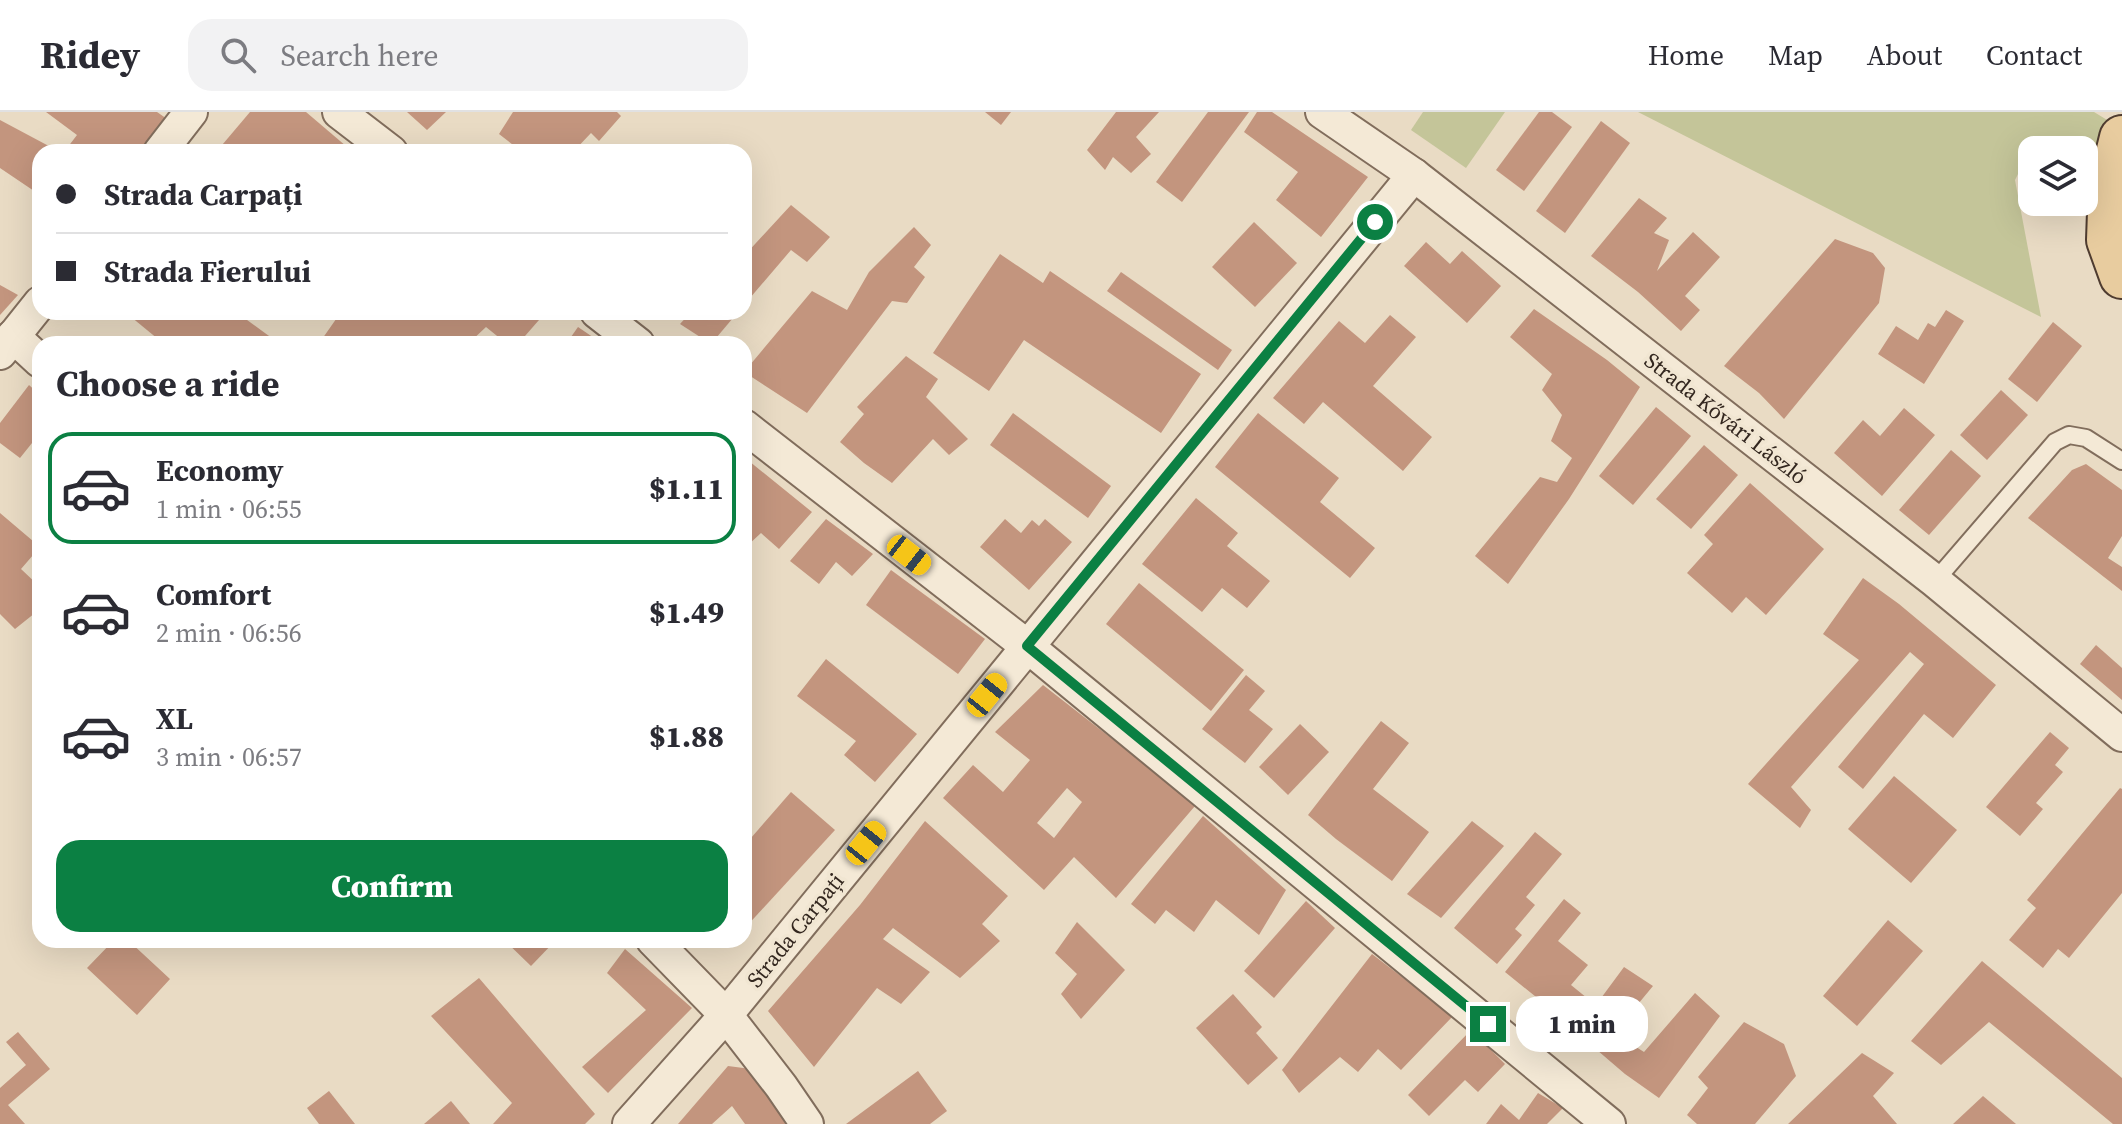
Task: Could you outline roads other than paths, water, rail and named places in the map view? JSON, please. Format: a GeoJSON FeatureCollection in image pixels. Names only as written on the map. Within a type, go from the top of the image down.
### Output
{"type":"FeatureCollection","features":[{"type":"Feature","properties":{"kind":"main road"},"geometry":{"type":"LineString","coordinates":[[2122,138],[2111,183],[2109,240],[2122,276]]}},
{"type":"Feature","properties":{"kind":"street"},"geometry":{"type":"LineString","coordinates":[[166,144],[191,112]]}},
{"type":"Feature","properties":{"kind":"street"},"geometry":{"type":"LineString","coordinates":[[339,112],[381,144]]}},
{"type":"Feature","properties":{"kind":"street","name":"Strada Kővári László"},"geometry":{"type":"LineString","coordinates":[[1322,112],[1414,175],[1935,581],[2122,735]]}},
{"type":"Feature","properties":{"kind":"street","name":"Strada Carpați"},"geometry":{"type":"LineString","coordinates":[[629,1124],[726,1015],[1414,175]]}},
{"type":"Feature","properties":{"kind":"street"},"geometry":{"type":"LineString","coordinates":[[32,313],[7,345],[32,357]]}},
{"type":"Feature","properties":{"kind":"street"},"geometry":{"type":"LineString","coordinates":[[607,320],[628,336]]}},
{"type":"Feature","properties":{"kind":"street"},"geometry":{"type":"LineString","coordinates":[[752,432],[1027,646],[1609,1124]]}},
{"type":"Feature","properties":{"kind":"street"},"geometry":{"type":"LineString","coordinates":[[661,948],[726,1015],[807,1124]]}},
{"type":"Feature","properties":{"kind":"lane"},"geometry":{"type":"LineString","coordinates":[[1935,581],[2055,442],[2069,435],[2086,438],[2122,461]]}}]}
